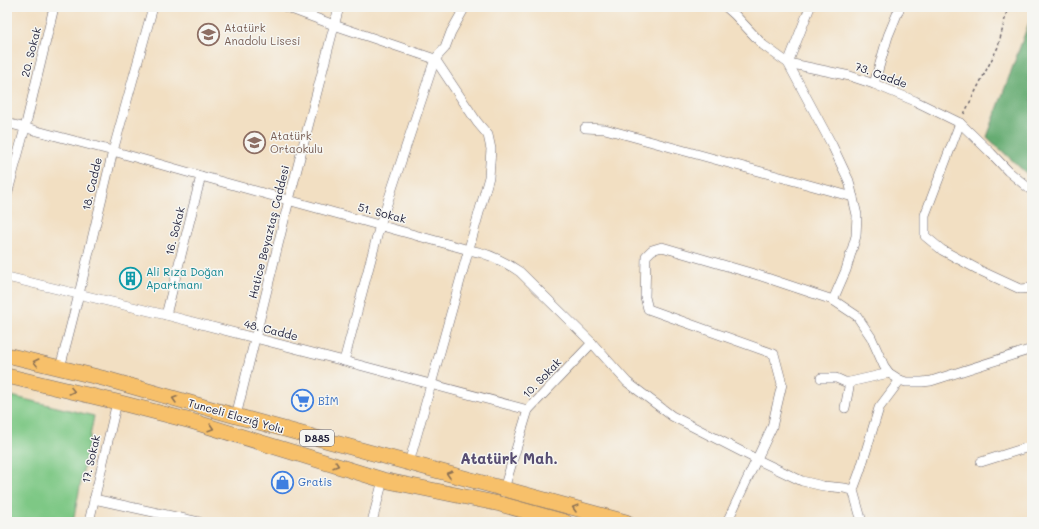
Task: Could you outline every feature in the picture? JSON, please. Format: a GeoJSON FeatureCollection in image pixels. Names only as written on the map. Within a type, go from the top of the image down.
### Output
{"type":"FeatureCollection","features":[{"type":"Feature","properties":{"kind":"main road","name":"Tunceli Elazığ Yolu"},"geometry":{"type":"LineString","coordinates":[[7,355],[113,381],[626,522]]}},
{"type":"Feature","properties":{"kind":"main road","name":"Tunceli Elazığ Yolu"},"geometry":{"type":"LineString","coordinates":[[7,376],[191,421],[383,480],[500,504],[565,522]]}},
{"type":"Feature","properties":{"kind":"street","name":"20. Sokak"},"geometry":{"type":"LineString","coordinates":[[7,195],[25,128],[54,7]]}},
{"type":"Feature","properties":{"kind":"street","name":"18. Cadde"},"geometry":{"type":"LineString","coordinates":[[60,368],[113,151],[153,7]]}},
{"type":"Feature","properties":{"kind":"street"},"geometry":{"type":"LineString","coordinates":[[286,7],[435,59],[477,122],[488,135],[491,149],[489,177],[409,463]]}},
{"type":"Feature","properties":{"kind":"street","name":"Hatice Beyaztaş Caddesi"},"geometry":{"type":"LineString","coordinates":[[236,416],[289,200],[339,7]]}},
{"type":"Feature","properties":{"kind":"street"},"geometry":{"type":"LineString","coordinates":[[344,361],[380,225],[435,59],[445,48],[450,32],[465,7]]}},
{"type":"Feature","properties":{"kind":"street"},"geometry":{"type":"LineString","coordinates":[[726,7],[763,45],[788,63],[832,145],[849,181],[857,215],[856,236],[846,270],[833,300]]}},
{"type":"Feature","properties":{"kind":"street"},"geometry":{"type":"LineString","coordinates":[[788,63],[810,7]]}},
{"type":"Feature","properties":{"kind":"street"},"geometry":{"type":"LineString","coordinates":[[874,84],[888,36],[900,7]]}},
{"type":"Feature","properties":{"kind":"street","name":"73. Cadde"},"geometry":{"type":"LineString","coordinates":[[788,63],[850,76],[874,84],[915,101],[960,123],[1008,171],[1032,191]]}},
{"type":"Feature","properties":{"kind":"street","name":"51. Sokak"},"geometry":{"type":"LineString","coordinates":[[7,123],[480,252],[507,263],[520,272],[592,343],[628,382],[672,416],[802,481],[823,486],[853,490]]}},
{"type":"Feature","properties":{"kind":"street"},"geometry":{"type":"LineString","coordinates":[[960,123],[925,215],[925,236],[942,250],[981,271],[1020,289],[1032,288]]}},
{"type":"Feature","properties":{"kind":"street"},"geometry":{"type":"LineString","coordinates":[[585,128],[605,129],[853,197]]}},
{"type":"Feature","properties":{"kind":"street","name":"16. Sokak"},"geometry":{"type":"LineString","coordinates":[[166,315],[201,176]]}},
{"type":"Feature","properties":{"kind":"street"},"geometry":{"type":"LineString","coordinates":[[727,522],[772,427],[782,384],[774,354],[648,308],[645,297],[646,256],[652,250],[662,247],[761,276],[833,300],[857,316],[871,337],[888,373],[906,382],[913,383],[931,381],[1032,349]]}},
{"type":"Feature","properties":{"kind":"street","name":"48. Cadde"},"geometry":{"type":"LineString","coordinates":[[7,277],[166,315],[528,410]]}},
{"type":"Feature","properties":{"kind":"street","name":"10. Sokak"},"geometry":{"type":"LineString","coordinates":[[500,504],[503,489],[528,410],[592,343]]}},
{"type":"Feature","properties":{"kind":"street"},"geometry":{"type":"LineString","coordinates":[[822,378],[836,378],[845,382],[850,382],[888,373]]}},
{"type":"Feature","properties":{"kind":"street"},"geometry":{"type":"LineString","coordinates":[[862,522],[853,490],[879,408],[900,380]]}},
{"type":"Feature","properties":{"kind":"street"},"geometry":{"type":"LineString","coordinates":[[845,408],[850,382]]}},
{"type":"Feature","properties":{"kind":"street","name":"17. Sokak"},"geometry":{"type":"LineString","coordinates":[[89,522],[117,402]]}},
{"type":"Feature","properties":{"kind":"street"},"geometry":{"type":"LineString","coordinates":[[981,462],[1032,446]]}},
{"type":"Feature","properties":{"kind":"street"},"geometry":{"type":"LineString","coordinates":[[372,522],[383,480]]}},
{"type":"Feature","properties":{"kind":"street"},"geometry":{"type":"LineString","coordinates":[[94,499],[199,522]]}},
{"type":"Feature","properties":{"kind":"path"},"geometry":{"type":"LineString","coordinates":[[960,123],[998,47],[1008,7]]}},
{"type":"Feature","properties":{"kind":"green space"},"geometry":{"type":"Polygon","coordinates":[[[1032,14],[1032,177],[987,137],[1032,14]]]}},
{"type":"Feature","properties":{"kind":"green space"},"geometry":{"type":"Polygon","coordinates":[[[7,395],[94,416],[73,522],[7,522],[7,395]]]}},
{"type":"Feature","properties":{"kind":"place","name":"Atatürk Anadolu Lisesi"},"geometry":{"type":"Point","coordinates":[208,34]}},
{"type":"Feature","properties":{"kind":"place","name":"Atatürk Ortaokulu"},"geometry":{"type":"Point","coordinates":[255,142]}},
{"type":"Feature","properties":{"kind":"place","name":"Ali Rıza Doğan Apartmanı"},"geometry":{"type":"Point","coordinates":[131,278]}},
{"type":"Feature","properties":{"kind":"place","name":"BİM"},"geometry":{"type":"Point","coordinates":[303,401]}},
{"type":"Feature","properties":{"kind":"place","name":"Gratis"},"geometry":{"type":"Point","coordinates":[282,482]}},
{"type":"Feature","properties":{"kind":"district","name":"Atatürk Mah."},"geometry":{"type":"Point","coordinates":[509,459]}}]}
